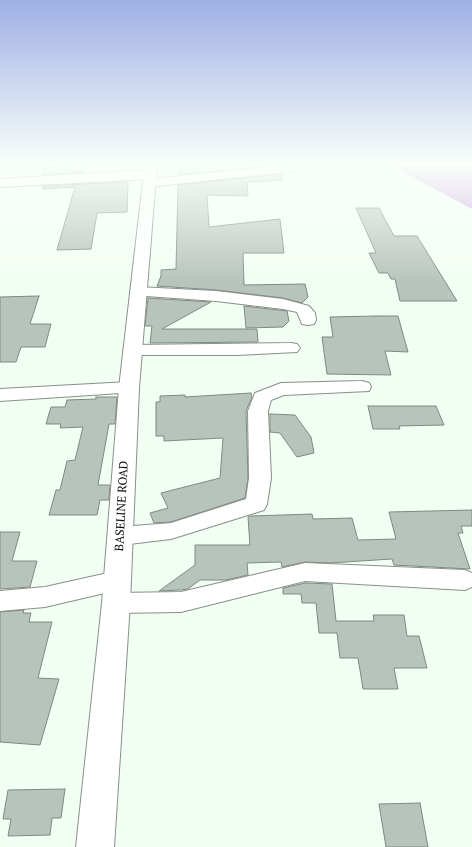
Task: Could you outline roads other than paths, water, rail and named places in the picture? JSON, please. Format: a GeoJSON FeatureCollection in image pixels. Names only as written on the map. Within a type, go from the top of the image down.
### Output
{"type":"FeatureCollection","features":[{"type":"Feature","properties":{"kind":"main road","name":"BASELINE ROAD"},"geometry":{"type":"LineString","coordinates":[[95,847],[121,536],[132,350],[147,204]]}},
{"type":"Feature","properties":{"kind":"street"},"geometry":{"type":"LineString","coordinates":[[138,292],[216,296],[283,304],[303,310],[307,313],[308,320]]}},
{"type":"Feature","properties":{"kind":"street"},"geometry":{"type":"LineString","coordinates":[[132,350],[237,350],[291,348]]}},
{"type":"Feature","properties":{"kind":"street"},"geometry":{"type":"LineString","coordinates":[[121,536],[172,531],[256,504],[260,478],[258,411],[262,398],[281,389],[362,387]]}},
{"type":"Feature","properties":{"kind":"street"},"geometry":{"type":"LineString","coordinates":[[0,395],[129,388]]}},
{"type":"Feature","properties":{"kind":"street"},"geometry":{"type":"LineString","coordinates":[[0,601],[116,592],[181,602],[305,572],[464,580]]}}]}
